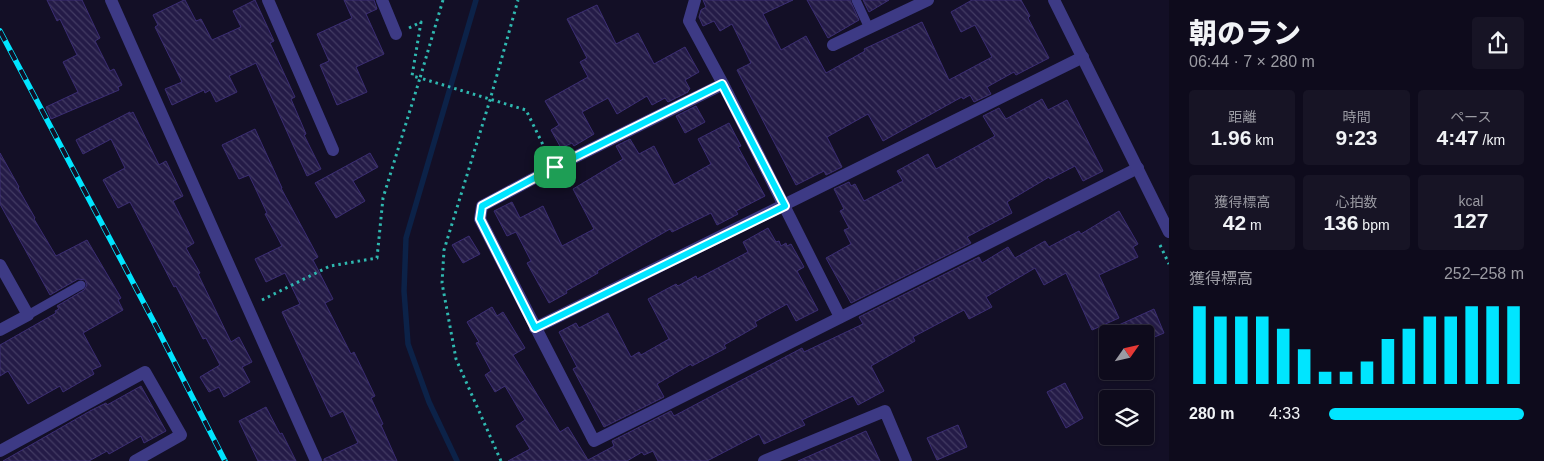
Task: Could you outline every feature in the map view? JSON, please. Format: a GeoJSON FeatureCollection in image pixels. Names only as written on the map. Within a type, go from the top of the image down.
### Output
{"type":"FeatureCollection","features":[{"type":"Feature","properties":{"kind":"street"},"geometry":{"type":"LineString","coordinates":[[111,0],[316,461]]}},
{"type":"Feature","properties":{"kind":"street"},"geometry":{"type":"LineString","coordinates":[[268,0],[333,150]]}},
{"type":"Feature","properties":{"kind":"street"},"geometry":{"type":"LineString","coordinates":[[382,0],[396,34]]}},
{"type":"Feature","properties":{"kind":"street"},"geometry":{"type":"LineString","coordinates":[[695,0],[688,21],[785,206],[840,317]]}},
{"type":"Feature","properties":{"kind":"street"},"geometry":{"type":"LineString","coordinates":[[833,46],[928,0]]}},
{"type":"Feature","properties":{"kind":"street"},"geometry":{"type":"LineString","coordinates":[[1054,0],[1169,232]]}},
{"type":"Feature","properties":{"kind":"street"},"geometry":{"type":"LineString","coordinates":[[535,328],[1083,58]]}},
{"type":"Feature","properties":{"kind":"street"},"geometry":{"type":"LineString","coordinates":[[722,84],[555,167],[482,206],[480,219],[594,441],[1138,168]]}},
{"type":"Feature","properties":{"kind":"street"},"geometry":{"type":"LineString","coordinates":[[0,264],[28,314],[0,330]]}},
{"type":"Feature","properties":{"kind":"street"},"geometry":{"type":"LineString","coordinates":[[0,451],[144,372],[181,435],[135,461]]}},
{"type":"Feature","properties":{"kind":"street"},"geometry":{"type":"LineString","coordinates":[[764,461],[885,411],[906,461]]}},
{"type":"Feature","properties":{"kind":"lane"},"geometry":{"type":"LineString","coordinates":[[856,0],[869,28]]}},
{"type":"Feature","properties":{"kind":"lane"},"geometry":{"type":"LineString","coordinates":[[28,314],[81,285]]}},
{"type":"Feature","properties":{"kind":"path"},"geometry":{"type":"LineString","coordinates":[[248,307],[330,266],[376,258],[383,198],[443,0]]}},
{"type":"Feature","properties":{"kind":"path"},"geometry":{"type":"LineString","coordinates":[[396,34],[421,22],[412,76],[526,110],[555,167]]}},
{"type":"Feature","properties":{"kind":"building"},"geometry":{"type":"Polygon","coordinates":[[[47,0],[82,0],[100,38],[95,41],[110,71],[114,69],[122,85],[118,87],[119,90],[51,119],[46,107],[78,92],[63,62],[77,55],[60,19],[57,21],[47,0]]]}},
{"type":"Feature","properties":{"kind":"building"},"geometry":{"type":"Polygon","coordinates":[[[184,0],[196,21],[201,19],[212,40],[241,27],[233,11],[255,0],[274,41],[270,43],[295,97],[291,99],[306,134],[304,135],[321,169],[307,176],[256,63],[229,76],[237,92],[216,102],[210,90],[205,93],[204,90],[172,105],[165,89],[182,82],[155,27],[158,25],[153,15],[184,0]]]}},
{"type":"Feature","properties":{"kind":"building"},"geometry":{"type":"Polygon","coordinates":[[[344,0],[374,0],[377,9],[366,14],[384,54],[356,67],[367,92],[337,105],[320,65],[329,61],[317,34],[352,18],[344,0]]]}},
{"type":"Feature","properties":{"kind":"building"},"geometry":{"type":"Polygon","coordinates":[[[703,0],[793,0],[763,14],[781,50],[806,36],[826,73],[865,51],[864,49],[922,22],[949,80],[992,57],[975,25],[961,32],[951,12],[972,0],[1021,0],[1030,16],[1028,18],[1049,58],[1016,75],[1014,72],[987,87],[991,94],[974,102],[970,95],[963,99],[962,97],[883,141],[868,114],[827,137],[842,167],[826,175],[824,171],[796,185],[737,70],[751,63],[732,24],[720,31],[714,21],[703,26],[699,17],[701,10],[706,7],[703,0]]]}},
{"type":"Feature","properties":{"kind":"building"},"geometry":{"type":"Polygon","coordinates":[[[807,0],[850,0],[859,20],[828,38],[807,0]]]}},
{"type":"Feature","properties":{"kind":"building"},"geometry":{"type":"Polygon","coordinates":[[[863,0],[889,0],[869,12],[863,0]]]}},
{"type":"Feature","properties":{"kind":"building"},"geometry":{"type":"Polygon","coordinates":[[[597,5],[616,44],[638,33],[654,64],[685,47],[699,72],[685,80],[690,89],[688,92],[668,102],[665,98],[652,105],[647,96],[617,114],[608,98],[582,112],[594,134],[574,146],[572,143],[561,148],[551,130],[559,125],[545,101],[588,77],[580,62],[587,58],[567,19],[597,5]]]}},
{"type":"Feature","properties":{"kind":"building"},"geometry":{"type":"Polygon","coordinates":[[[1042,99],[1048,110],[1067,100],[1103,171],[1083,181],[1075,166],[1050,179],[1049,177],[1007,202],[1012,213],[967,237],[971,243],[851,303],[826,258],[851,244],[844,230],[849,228],[840,211],[844,209],[834,189],[849,182],[851,186],[855,184],[864,201],[903,181],[897,171],[928,154],[936,169],[995,136],[983,116],[999,108],[1006,119],[1042,99]]]}},
{"type":"Feature","properties":{"kind":"building"},"geometry":{"type":"Polygon","coordinates":[[[696,106],[705,122],[685,133],[676,116],[696,106]]]}},
{"type":"Feature","properties":{"kind":"building"},"geometry":{"type":"Polygon","coordinates":[[[130,112],[130,114],[133,112],[159,165],[166,161],[183,196],[173,201],[194,243],[186,248],[200,273],[198,274],[231,342],[239,337],[252,362],[242,367],[250,382],[224,397],[219,387],[209,392],[200,377],[220,365],[206,338],[203,339],[130,202],[118,208],[103,180],[125,168],[111,139],[83,154],[76,140],[130,112]]]}},
{"type":"Feature","properties":{"kind":"building"},"geometry":{"type":"Polygon","coordinates":[[[729,123],[741,146],[738,147],[765,196],[736,211],[738,214],[717,225],[711,213],[672,232],[670,229],[597,271],[598,273],[549,303],[527,263],[531,261],[516,232],[507,236],[494,211],[512,202],[520,218],[543,206],[562,246],[594,229],[573,189],[623,159],[616,146],[630,139],[639,154],[654,146],[674,185],[711,164],[698,139],[729,123]]]}},
{"type":"Feature","properties":{"kind":"building"},"geometry":{"type":"Polygon","coordinates":[[[255,129],[281,188],[318,257],[313,260],[333,299],[325,303],[351,354],[354,352],[375,396],[371,398],[397,461],[324,461],[324,459],[358,443],[343,411],[331,417],[282,312],[300,304],[285,273],[266,282],[255,259],[282,246],[265,214],[267,213],[249,175],[239,179],[222,145],[255,129]]]}},
{"type":"Feature","properties":{"kind":"building"},"geometry":{"type":"Polygon","coordinates":[[[0,153],[34,219],[56,256],[87,240],[121,298],[118,300],[123,310],[83,333],[101,366],[92,370],[94,374],[63,392],[60,386],[28,404],[8,371],[0,376],[0,345],[56,313],[55,311],[59,309],[57,306],[84,290],[87,285],[85,280],[78,279],[50,295],[0,204],[0,153]]]}},
{"type":"Feature","properties":{"kind":"building"},"geometry":{"type":"Polygon","coordinates":[[[370,153],[378,167],[353,181],[365,201],[336,218],[315,183],[370,153]]]}},
{"type":"Feature","properties":{"kind":"building"},"geometry":{"type":"Polygon","coordinates":[[[1119,211],[1138,244],[1133,247],[1138,257],[1099,275],[1119,318],[1099,325],[1099,327],[1092,330],[1066,273],[1044,285],[1035,268],[986,297],[992,307],[969,319],[964,310],[913,337],[915,341],[871,366],[884,391],[858,405],[853,396],[802,420],[805,425],[764,444],[759,434],[707,461],[658,461],[653,451],[644,455],[642,452],[627,461],[508,461],[530,449],[516,426],[525,420],[505,386],[495,392],[485,375],[491,371],[476,343],[479,342],[467,322],[492,307],[497,316],[503,312],[525,348],[513,355],[560,432],[568,427],[588,460],[614,446],[612,441],[671,411],[674,416],[802,348],[804,352],[863,324],[859,317],[979,257],[982,263],[1008,247],[1015,258],[1045,241],[1049,247],[1079,231],[1081,234],[1119,211]]]}},
{"type":"Feature","properties":{"kind":"building"},"geometry":{"type":"Polygon","coordinates":[[[768,228],[776,242],[779,241],[781,246],[786,243],[787,246],[791,244],[804,267],[797,271],[818,310],[796,321],[787,304],[755,322],[757,326],[724,345],[726,348],[692,366],[691,364],[657,384],[664,397],[604,427],[573,369],[577,367],[559,332],[576,323],[579,328],[608,313],[631,357],[639,352],[641,355],[669,339],[648,299],[676,284],[678,286],[696,276],[697,279],[748,252],[743,242],[768,228]]]}},
{"type":"Feature","properties":{"kind":"building"},"geometry":{"type":"Polygon","coordinates":[[[469,236],[480,254],[463,263],[452,245],[469,236]]]}},
{"type":"Feature","properties":{"kind":"building"},"geometry":{"type":"Polygon","coordinates":[[[1154,309],[1164,333],[1154,337],[1154,325],[1119,325],[1154,309]]]}},
{"type":"Feature","properties":{"kind":"building"},"geometry":{"type":"Polygon","coordinates":[[[1065,383],[1083,418],[1066,428],[1047,392],[1065,383]]]}},
{"type":"Feature","properties":{"kind":"building"},"geometry":{"type":"Polygon","coordinates":[[[141,386],[166,431],[144,443],[141,436],[109,454],[107,451],[89,461],[3,461],[90,411],[106,403],[107,405],[141,386]]]}},
{"type":"Feature","properties":{"kind":"building"},"geometry":{"type":"Polygon","coordinates":[[[266,407],[296,461],[258,461],[239,421],[266,407]]]}},
{"type":"Feature","properties":{"kind":"building"},"geometry":{"type":"Polygon","coordinates":[[[958,425],[967,447],[937,460],[927,438],[958,425]]]}},
{"type":"Feature","properties":{"kind":"building"},"geometry":{"type":"Polygon","coordinates":[[[866,431],[880,461],[798,461],[866,431]]]}},
{"type":"Feature","properties":{"kind":"waterway"},"geometry":{"type":"LineString","coordinates":[[457,461],[429,402],[408,344],[404,291],[406,238],[476,0]]}},
{"type":"Feature","properties":{"kind":"railway"},"geometry":{"type":"LineString","coordinates":[[0,31],[225,461]]}},
{"type":"Feature","properties":{"kind":"route"},"geometry":{"type":"LineString","coordinates":[[722,84],[785,206],[535,328],[480,219],[482,206],[555,167],[722,84]]}}]}
